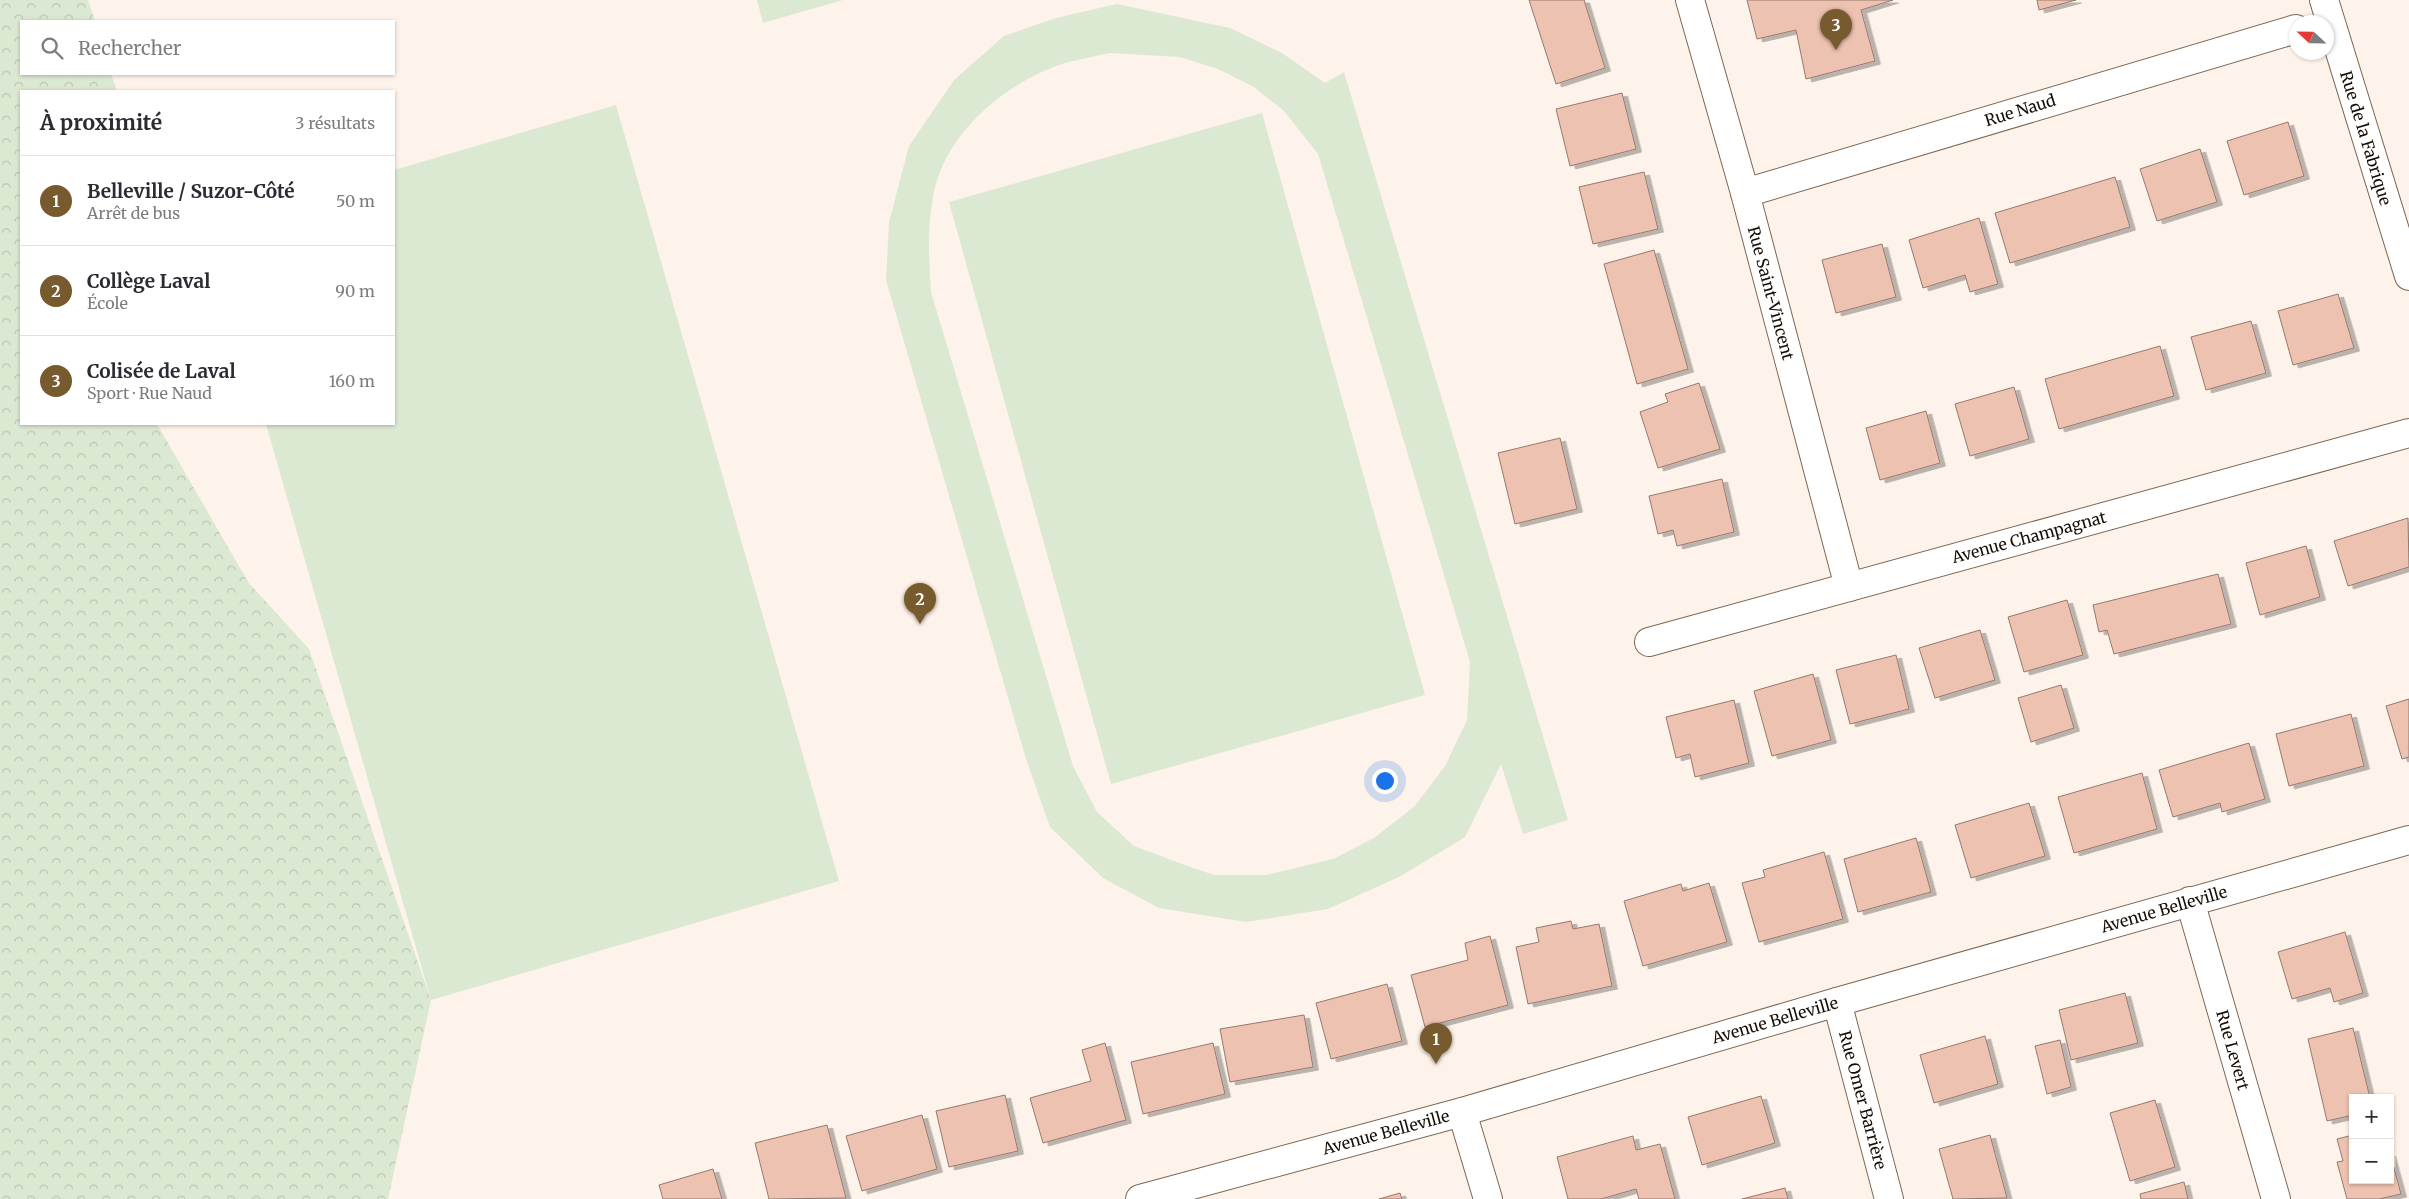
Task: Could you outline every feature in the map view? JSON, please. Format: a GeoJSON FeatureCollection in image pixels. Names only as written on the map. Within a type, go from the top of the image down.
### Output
{"type":"FeatureCollection","features":[{"type":"Feature","properties":{"kind":"street","name":"Rue Saint-Vincent"},"geometry":{"type":"LineString","coordinates":[[1690,0],[1745,193],[1849,587]]}},
{"type":"Feature","properties":{"kind":"street","name":"Rue de la Fabrique"},"geometry":{"type":"LineString","coordinates":[[2324,14],[2409,276]]}},
{"type":"Feature","properties":{"kind":"street","name":"Rue Naud"},"geometry":{"type":"LineString","coordinates":[[1745,193],[2289,31]]}},
{"type":"Feature","properties":{"kind":"street","name":"Avenue Champagnat"},"geometry":{"type":"LineString","coordinates":[[1649,642],[2409,433]]}},
{"type":"Feature","properties":{"kind":"street","name":"Avenue Belleville"},"geometry":{"type":"LineString","coordinates":[[1140,1199],[1462,1112],[1837,1002],[2409,840]]}},
{"type":"Feature","properties":{"kind":"street","name":"Rue Levert"},"geometry":{"type":"LineString","coordinates":[[2190,901],[2276,1199]]}},
{"type":"Feature","properties":{"kind":"street","name":"Rue Omer Barrière"},"geometry":{"type":"LineString","coordinates":[[1837,1002],[1889,1199]]}},
{"type":"Feature","properties":{"kind":"street"},"geometry":{"type":"LineString","coordinates":[[1462,1112],[1488,1199]]}},
{"type":"Feature","properties":{"kind":"green space"},"geometry":{"type":"Polygon","coordinates":[[[0,0],[88,0],[95,20],[20,20],[20,75],[111,75],[117,90],[20,90],[20,425],[158,425],[248,582],[309,649],[431,1000],[388,1199],[0,1199],[0,0]]]}},
{"type":"Feature","properties":{"kind":"green space"},"geometry":{"type":"Polygon","coordinates":[[[757,0],[843,0],[763,23],[757,0]]]}},
{"type":"Feature","properties":{"kind":"green space"},"geometry":{"type":"Polygon","coordinates":[[[1117,4],[1230,28],[1282,53],[1325,83],[1344,72],[1568,820],[1523,834],[1501,764],[1465,837],[1401,876],[1328,909],[1246,922],[1159,908],[1103,878],[1050,827],[1026,759],[886,280],[889,222],[909,146],[954,80],[1004,36],[1056,18],[1117,4]],[[1110,53],[1065,63],[1021,83],[981,113],[964,131],[950,152],[939,174],[933,197],[929,233],[931,292],[1073,766],[1097,812],[1134,846],[1182,864],[1214,875],[1266,875],[1333,859],[1374,838],[1415,806],[1445,766],[1467,720],[1470,662],[1318,154],[1284,111],[1254,87],[1218,69],[1180,57],[1110,53]]]}},
{"type":"Feature","properties":{"kind":"green space"},"geometry":{"type":"Polygon","coordinates":[[[616,105],[839,881],[431,1000],[266,425],[395,425],[395,170],[616,105]]]}},
{"type":"Feature","properties":{"kind":"green space"},"geometry":{"type":"Polygon","coordinates":[[[1262,113],[1425,695],[1111,784],[949,202],[1262,113]]]}},
{"type":"Feature","properties":{"kind":"building"},"geometry":{"type":"Polygon","coordinates":[[[1529,0],[1584,0],[1605,68],[1556,84],[1529,0]]]}},
{"type":"Feature","properties":{"kind":"building"},"geometry":{"type":"Polygon","coordinates":[[[1747,0],[1893,0],[1861,10],[1875,61],[1806,79],[1796,30],[1757,39],[1747,0]]]}},
{"type":"Feature","properties":{"kind":"building"},"geometry":{"type":"Polygon","coordinates":[[[2037,0],[2076,0],[2039,10],[2037,0]]]}},
{"type":"Feature","properties":{"kind":"building"},"geometry":{"type":"Polygon","coordinates":[[[1622,93],[1636,149],[1570,166],[1556,109],[1622,93]]]}},
{"type":"Feature","properties":{"kind":"building"},"geometry":{"type":"Polygon","coordinates":[[[2288,122],[2304,176],[2244,195],[2227,141],[2288,122]]]}},
{"type":"Feature","properties":{"kind":"building"},"geometry":{"type":"Polygon","coordinates":[[[2200,149],[2217,202],[2157,221],[2140,169],[2200,149]]]}},
{"type":"Feature","properties":{"kind":"building"},"geometry":{"type":"Polygon","coordinates":[[[1644,172],[1658,229],[1593,244],[1579,187],[1644,172]]]}},
{"type":"Feature","properties":{"kind":"building"},"geometry":{"type":"Polygon","coordinates":[[[2115,177],[2130,227],[2010,263],[1995,213],[2115,177]]]}},
{"type":"Feature","properties":{"kind":"building"},"geometry":{"type":"Polygon","coordinates":[[[1979,218],[1998,284],[1970,292],[1965,275],[1923,288],[1909,240],[1979,218]]]}},
{"type":"Feature","properties":{"kind":"building"},"geometry":{"type":"Polygon","coordinates":[[[1882,244],[1896,297],[1836,313],[1822,260],[1882,244]]]}},
{"type":"Feature","properties":{"kind":"building"},"geometry":{"type":"Polygon","coordinates":[[[1654,250],[1688,369],[1637,384],[1604,264],[1654,250]]]}},
{"type":"Feature","properties":{"kind":"building"},"geometry":{"type":"Polygon","coordinates":[[[2338,294],[2354,348],[2293,365],[2278,311],[2338,294]]]}},
{"type":"Feature","properties":{"kind":"building"},"geometry":{"type":"Polygon","coordinates":[[[2251,321],[2266,373],[2206,390],[2191,337],[2251,321]]]}},
{"type":"Feature","properties":{"kind":"building"},"geometry":{"type":"Polygon","coordinates":[[[2160,346],[2174,396],[2059,429],[2045,379],[2160,346]]]}},
{"type":"Feature","properties":{"kind":"building"},"geometry":{"type":"Polygon","coordinates":[[[1699,383],[1720,449],[1658,468],[1640,412],[1668,402],[1665,394],[1699,383]]]}},
{"type":"Feature","properties":{"kind":"building"},"geometry":{"type":"Polygon","coordinates":[[[2014,387],[2029,439],[1970,456],[1955,404],[2014,387]]]}},
{"type":"Feature","properties":{"kind":"building"},"geometry":{"type":"Polygon","coordinates":[[[1926,411],[1940,463],[1880,480],[1866,428],[1926,411]]]}},
{"type":"Feature","properties":{"kind":"building"},"geometry":{"type":"Polygon","coordinates":[[[1560,438],[1577,509],[1515,524],[1498,453],[1560,438]]]}},
{"type":"Feature","properties":{"kind":"building"},"geometry":{"type":"Polygon","coordinates":[[[1722,479],[1734,532],[1677,546],[1673,530],[1658,534],[1649,496],[1722,479]]]}},
{"type":"Feature","properties":{"kind":"building"},"geometry":{"type":"Polygon","coordinates":[[[2408,518],[2409,567],[2348,586],[2334,541],[2408,518]]]}},
{"type":"Feature","properties":{"kind":"building"},"geometry":{"type":"Polygon","coordinates":[[[2306,546],[2320,597],[2260,615],[2246,563],[2306,546]]]}},
{"type":"Feature","properties":{"kind":"building"},"geometry":{"type":"Polygon","coordinates":[[[2218,574],[2231,624],[2114,654],[2107,630],[2099,632],[2093,605],[2218,574]]]}},
{"type":"Feature","properties":{"kind":"building"},"geometry":{"type":"Polygon","coordinates":[[[2067,600],[2083,655],[2024,672],[2008,617],[2067,600]]]}},
{"type":"Feature","properties":{"kind":"building"},"geometry":{"type":"Polygon","coordinates":[[[1980,630],[1995,680],[1935,698],[1919,648],[1980,630]]]}},
{"type":"Feature","properties":{"kind":"building"},"geometry":{"type":"Polygon","coordinates":[[[1896,655],[1909,709],[1850,724],[1836,670],[1896,655]]]}},
{"type":"Feature","properties":{"kind":"building"},"geometry":{"type":"Polygon","coordinates":[[[1813,674],[1831,740],[1772,756],[1754,691],[1813,674]]]}},
{"type":"Feature","properties":{"kind":"building"},"geometry":{"type":"Polygon","coordinates":[[[2061,685],[2074,728],[2031,742],[2018,698],[2061,685]]]}},
{"type":"Feature","properties":{"kind":"building"},"geometry":{"type":"Polygon","coordinates":[[[2409,699],[2409,757],[2402,759],[2386,706],[2409,699]]]}},
{"type":"Feature","properties":{"kind":"building"},"geometry":{"type":"Polygon","coordinates":[[[1734,700],[1749,763],[1695,777],[1690,754],[1676,758],[1666,717],[1734,700]]]}},
{"type":"Feature","properties":{"kind":"building"},"geometry":{"type":"Polygon","coordinates":[[[2351,714],[2364,766],[2289,786],[2276,734],[2351,714]]]}},
{"type":"Feature","properties":{"kind":"building"},"geometry":{"type":"Polygon","coordinates":[[[2249,743],[2265,799],[2222,812],[2220,803],[2173,817],[2159,770],[2249,743]]]}},
{"type":"Feature","properties":{"kind":"building"},"geometry":{"type":"Polygon","coordinates":[[[2142,773],[2157,829],[2074,853],[2058,797],[2142,773]]]}},
{"type":"Feature","properties":{"kind":"building"},"geometry":{"type":"Polygon","coordinates":[[[2029,803],[2045,856],[1971,878],[1955,825],[2029,803]]]}},
{"type":"Feature","properties":{"kind":"building"},"geometry":{"type":"Polygon","coordinates":[[[1916,838],[1931,892],[1858,912],[1844,859],[1916,838]]]}},
{"type":"Feature","properties":{"kind":"building"},"geometry":{"type":"Polygon","coordinates":[[[1824,852],[1843,919],[1759,942],[1742,883],[1765,877],[1763,870],[1824,852]]]}},
{"type":"Feature","properties":{"kind":"building"},"geometry":{"type":"Polygon","coordinates":[[[1709,883],[1727,942],[1643,966],[1624,901],[1681,884],[1683,891],[1709,883]]]}},
{"type":"Feature","properties":{"kind":"building"},"geometry":{"type":"Polygon","coordinates":[[[1571,921],[1573,929],[1599,924],[1612,986],[1528,1004],[1516,947],[1539,942],[1536,928],[1571,921]]]}},
{"type":"Feature","properties":{"kind":"building"},"geometry":{"type":"Polygon","coordinates":[[[2345,932],[2363,993],[2334,1002],[2330,988],[2292,999],[2278,952],[2345,932]]]}},
{"type":"Feature","properties":{"kind":"building"},"geometry":{"type":"Polygon","coordinates":[[[1490,936],[1508,1005],[1425,1027],[1411,975],[1468,960],[1465,943],[1490,936]]]}},
{"type":"Feature","properties":{"kind":"building"},"geometry":{"type":"Polygon","coordinates":[[[1387,984],[1402,1041],[1331,1059],[1316,1003],[1387,984]]]}},
{"type":"Feature","properties":{"kind":"building"},"geometry":{"type":"Polygon","coordinates":[[[2125,993],[2138,1043],[2071,1060],[2059,1010],[2125,993]]]}},
{"type":"Feature","properties":{"kind":"building"},"geometry":{"type":"Polygon","coordinates":[[[1304,1015],[1313,1067],[1230,1082],[1220,1029],[1304,1015]]]}},
{"type":"Feature","properties":{"kind":"building"},"geometry":{"type":"Polygon","coordinates":[[[2353,1028],[2369,1094],[2349,1094],[2349,1116],[2327,1121],[2308,1039],[2353,1028]]]}},
{"type":"Feature","properties":{"kind":"building"},"geometry":{"type":"Polygon","coordinates":[[[1985,1036],[1998,1084],[1934,1103],[1920,1055],[1985,1036]]]}},
{"type":"Feature","properties":{"kind":"building"},"geometry":{"type":"Polygon","coordinates":[[[2060,1040],[2071,1087],[2047,1094],[2035,1046],[2060,1040]]]}},
{"type":"Feature","properties":{"kind":"building"},"geometry":{"type":"Polygon","coordinates":[[[1105,1043],[1126,1120],[1043,1143],[1030,1098],[1091,1081],[1082,1050],[1105,1043]]]}},
{"type":"Feature","properties":{"kind":"building"},"geometry":{"type":"Polygon","coordinates":[[[1213,1043],[1225,1094],[1143,1114],[1131,1062],[1213,1043]]]}},
{"type":"Feature","properties":{"kind":"building"},"geometry":{"type":"Polygon","coordinates":[[[1005,1095],[1018,1151],[949,1167],[936,1111],[1005,1095]]]}},
{"type":"Feature","properties":{"kind":"building"},"geometry":{"type":"Polygon","coordinates":[[[1761,1096],[1775,1143],[1702,1165],[1688,1117],[1761,1096]]]}},
{"type":"Feature","properties":{"kind":"building"},"geometry":{"type":"Polygon","coordinates":[[[2155,1100],[2175,1167],[2130,1181],[2110,1113],[2155,1100]]]}},
{"type":"Feature","properties":{"kind":"building"},"geometry":{"type":"Polygon","coordinates":[[[922,1115],[937,1169],[862,1191],[846,1136],[922,1115]]]}},
{"type":"Feature","properties":{"kind":"building"},"geometry":{"type":"Polygon","coordinates":[[[827,1125],[846,1198],[769,1199],[755,1143],[827,1125]]]}},
{"type":"Feature","properties":{"kind":"building"},"geometry":{"type":"Polygon","coordinates":[[[1990,1135],[2007,1198],[1953,1199],[1939,1149],[1990,1135]]]}},
{"type":"Feature","properties":{"kind":"building"},"geometry":{"type":"Polygon","coordinates":[[[1633,1136],[1636,1150],[1660,1144],[1675,1199],[1639,1199],[1636,1189],[1601,1199],[1568,1199],[1557,1157],[1633,1136]]]}},
{"type":"Feature","properties":{"kind":"building"},"geometry":{"type":"Polygon","coordinates":[[[2349,1136],[2349,1184],[2394,1184],[2394,1168],[2401,1194],[2379,1199],[2347,1199],[2337,1162],[2343,1161],[2337,1139],[2349,1136]]]}},
{"type":"Feature","properties":{"kind":"building"},"geometry":{"type":"Polygon","coordinates":[[[713,1169],[722,1199],[663,1199],[659,1185],[713,1169]]]}},
{"type":"Feature","properties":{"kind":"building"},"geometry":{"type":"Polygon","coordinates":[[[2184,1182],[2188,1199],[2141,1199],[2140,1194],[2184,1182]]]}},
{"type":"Feature","properties":{"kind":"building"},"geometry":{"type":"Polygon","coordinates":[[[1785,1188],[1788,1199],[1742,1199],[1785,1188]]]}},
{"type":"Feature","properties":{"kind":"building"},"geometry":{"type":"Polygon","coordinates":[[[1400,1193],[1402,1199],[1379,1199],[1400,1193]]]}},
{"type":"Feature","properties":{"kind":"place","name":"Colisée de Laval"},"geometry":{"type":"Point","coordinates":[1836,50]}},
{"type":"Feature","properties":{"kind":"place","name":"Collège Laval"},"geometry":{"type":"Point","coordinates":[920,624]}},
{"type":"Feature","properties":{"kind":"place","name":"Belleville / Suzor-Côté"},"geometry":{"type":"Point","coordinates":[1436,1064]}}]}
